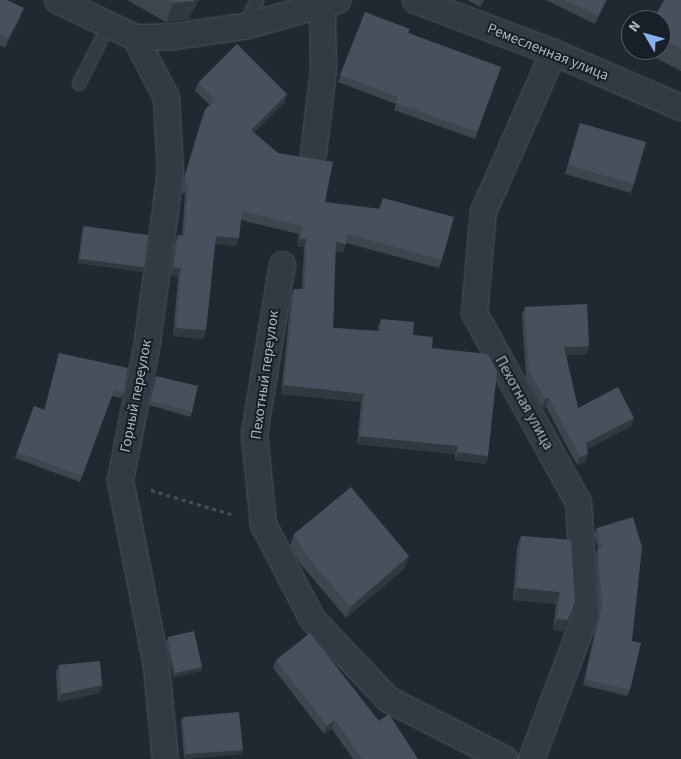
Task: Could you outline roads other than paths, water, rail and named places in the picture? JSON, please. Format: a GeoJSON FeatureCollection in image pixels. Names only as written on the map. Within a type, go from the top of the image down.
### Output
{"type":"FeatureCollection","features":[{"type":"Feature","properties":{"kind":"street"},"geometry":{"type":"LineString","coordinates":[[57,0],[135,37],[174,36],[244,26],[330,1],[314,153]]}},
{"type":"Feature","properties":{"kind":"street","name":"Ремесленная улица"},"geometry":{"type":"LineString","coordinates":[[415,0],[553,52],[681,107]]}},
{"type":"Feature","properties":{"kind":"street","name":"Горный переулок"},"geometry":{"type":"LineString","coordinates":[[135,37],[166,97],[170,174],[147,342],[120,480],[156,666],[166,759]]}},
{"type":"Feature","properties":{"kind":"street","name":"Пехотная улица"},"geometry":{"type":"LineString","coordinates":[[531,759],[585,615],[578,502],[474,313],[483,212],[553,52]]}},
{"type":"Feature","properties":{"kind":"street","name":"Пехотный переулок"},"geometry":{"type":"LineString","coordinates":[[282,264],[254,434],[263,524],[312,619],[388,699],[505,759]]}},
{"type":"Feature","properties":{"kind":"lane"},"geometry":{"type":"LineString","coordinates":[[244,26],[257,0]]}},
{"type":"Feature","properties":{"kind":"lane"},"geometry":{"type":"LineString","coordinates":[[80,84],[109,24]]}}]}
